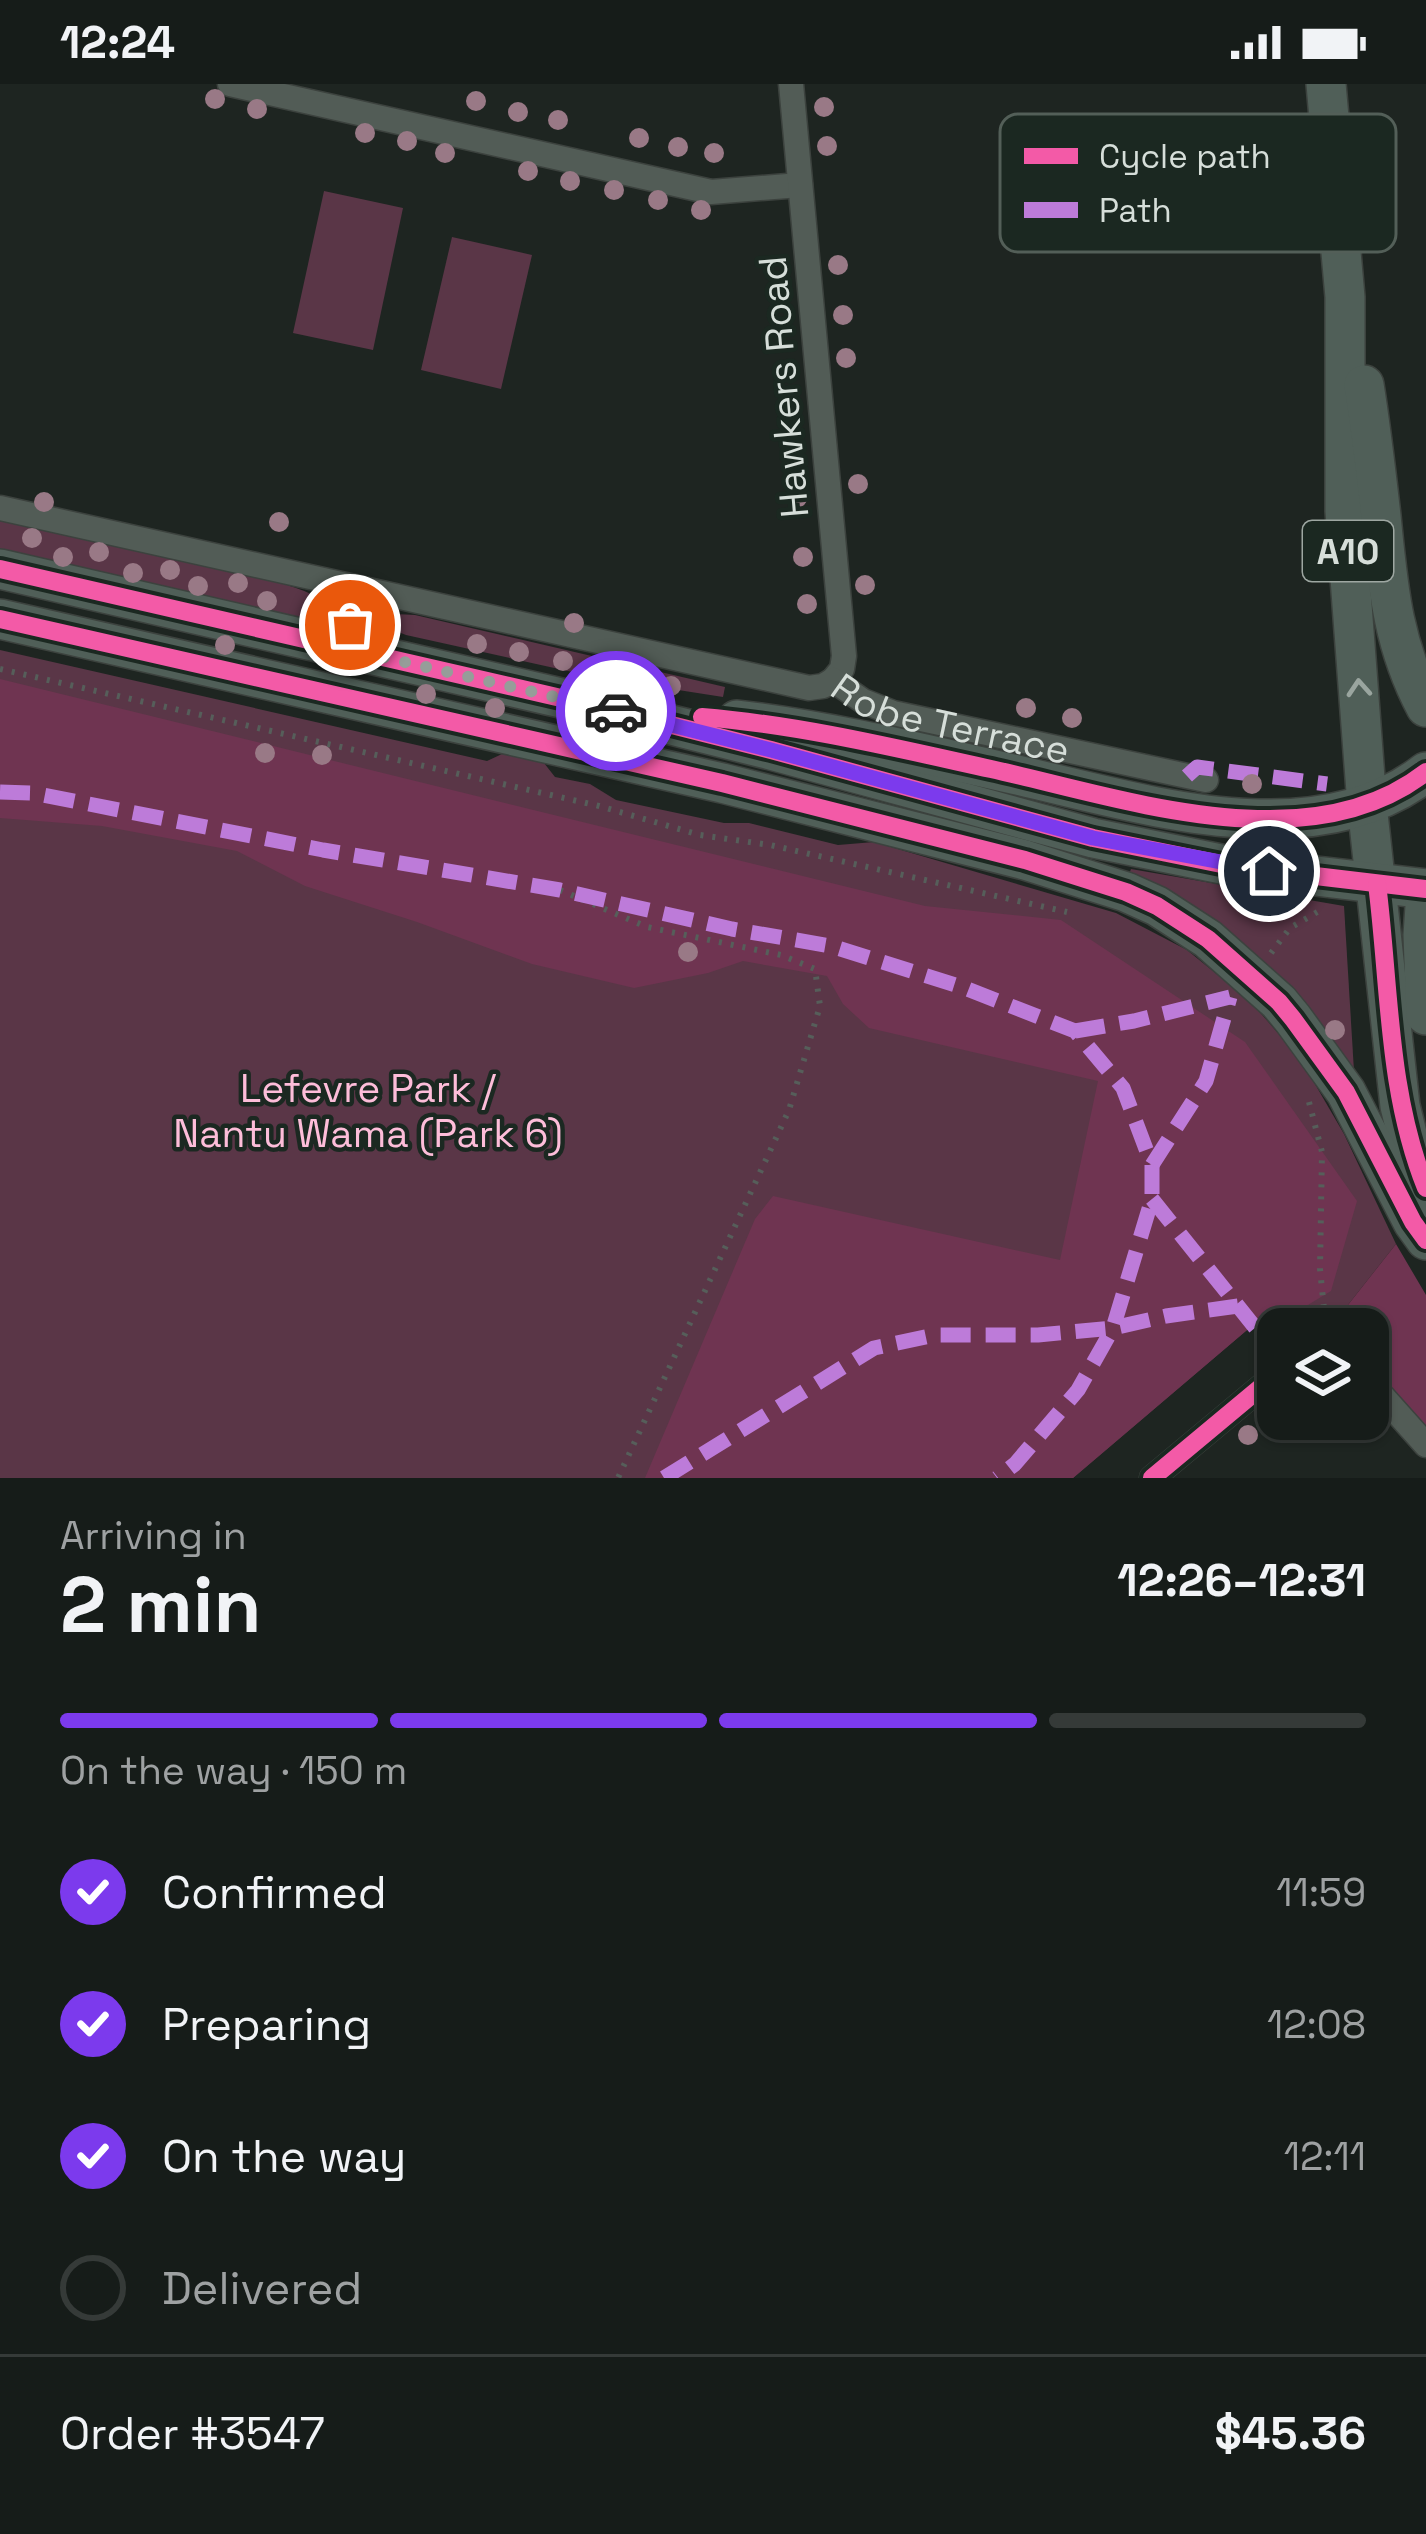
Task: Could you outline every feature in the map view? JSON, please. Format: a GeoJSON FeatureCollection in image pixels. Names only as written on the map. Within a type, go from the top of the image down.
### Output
{"type":"FeatureCollection","features":[{"type":"Feature","properties":{"kind":"highway","name":"A10"},"geometry":{"type":"LineString","coordinates":[[1326,84],[1329,114]]}},
{"type":"Feature","properties":{"kind":"highway","name":"A10"},"geometry":{"type":"LineString","coordinates":[[1341,252],[1346,512],[1367,805]]}},
{"type":"Feature","properties":{"kind":"highway","name":"A10"},"geometry":{"type":"LineString","coordinates":[[1345,297],[1370,425],[1391,608],[1412,654],[1426,707]]}},
{"type":"Feature","properties":{"kind":"highway","name":"Robe Terrace"},"geometry":{"type":"LineString","coordinates":[[0,568],[600,707],[1093,838],[1231,866],[1426,890]]}},
{"type":"Feature","properties":{"kind":"highway"},"geometry":{"type":"LineString","coordinates":[[0,600],[231,670],[289,670],[344,648]]}},
{"type":"Feature","properties":{"kind":"highway"},"geometry":{"type":"LineString","coordinates":[[0,619],[722,783],[1065,871],[1126,892],[1218,947],[1265,989],[1308,1038],[1346,1092],[1426,1240]]}},
{"type":"Feature","properties":{"kind":"highway"},"geometry":{"type":"LineString","coordinates":[[523,690],[584,727],[716,760],[722,783]]}},
{"type":"Feature","properties":{"kind":"highway"},"geometry":{"type":"LineString","coordinates":[[600,707],[810,730],[1208,815],[1326,814],[1396,793],[1426,772]]}},
{"type":"Feature","properties":{"kind":"highway"},"geometry":{"type":"LineString","coordinates":[[1367,805],[1400,1106],[1426,1188]]}},
{"type":"Feature","properties":{"kind":"highway"},"geometry":{"type":"LineString","coordinates":[[1426,890],[1426,1016]]}},
{"type":"Feature","properties":{"kind":"street"},"geometry":{"type":"LineString","coordinates":[[230,84],[711,192],[800,185]]}},
{"type":"Feature","properties":{"kind":"street","name":"Hawkers Road"},"geometry":{"type":"LineString","coordinates":[[791,84],[844,656],[833,680]]}},
{"type":"Feature","properties":{"kind":"street","name":"Robe Terrace"},"geometry":{"type":"LineString","coordinates":[[0,508],[809,688],[833,680],[863,701],[892,712],[1206,780]]}},
{"type":"Feature","properties":{"kind":"street"},"geometry":{"type":"LineString","coordinates":[[344,648],[355,589]]}},
{"type":"Feature","properties":{"kind":"street"},"geometry":{"type":"LineString","coordinates":[[1152,1478],[1257,1390]]}},
{"type":"Feature","properties":{"kind":"street"},"geometry":{"type":"LineString","coordinates":[[1389,1404],[1426,1445]]}},
{"type":"Feature","properties":{"kind":"path"},"geometry":{"type":"LineString","coordinates":[[0,669],[599,806],[700,835],[770,845],[1068,912]]}},
{"type":"Feature","properties":{"kind":"path"},"geometry":{"type":"LineString","coordinates":[[560,890],[647,927],[782,955],[814,969],[820,1006],[789,1110],[618,1478]]}},
{"type":"Feature","properties":{"kind":"path"},"geometry":{"type":"LineString","coordinates":[[1263,963],[1290,928],[1322,909]]}},
{"type":"Feature","properties":{"kind":"path"},"geometry":{"type":"LineString","coordinates":[[1302,1090],[1322,1153],[1324,1308]]}},
{"type":"Feature","properties":{"kind":"green space"},"geometry":{"type":"Polygon","coordinates":[[[324,191],[403,208],[373,350],[293,333],[324,191]]]}},
{"type":"Feature","properties":{"kind":"green space"},"geometry":{"type":"Polygon","coordinates":[[[452,237],[532,255],[501,389],[421,370],[452,237]]]}},
{"type":"Feature","properties":{"kind":"green space"},"geometry":{"type":"Polygon","coordinates":[[[0,521],[284,584],[317,597],[331,612],[325,623],[0,549],[0,521]]]}},
{"type":"Feature","properties":{"kind":"green space"},"geometry":{"type":"Polygon","coordinates":[[[377,613],[415,615],[725,687],[723,697],[595,677],[406,635],[375,623],[377,613]]]}},
{"type":"Feature","properties":{"kind":"green space","name":"Lefevre Park / Nantu Wama (Park 6)"},"geometry":{"type":"Polygon","coordinates":[[[0,650],[487,761],[502,754],[544,763],[555,777],[590,784],[616,800],[724,823],[749,823],[838,845],[874,842],[1116,913],[1187,950],[1251,1002],[1301,1060],[1344,1134],[1396,1244],[1346,1308],[1310,1308],[1307,1304],[1257,1308],[1257,1322],[1073,1478],[0,1478],[0,650]]]}},
{"type":"Feature","properties":{"kind":"green space"},"geometry":{"type":"Polygon","coordinates":[[[1131,869],[1344,906],[1354,1071],[1128,877],[1131,869]]]}},
{"type":"Feature","properties":{"kind":"shaded area"},"geometry":{"type":"Polygon","coordinates":[[[0,679],[925,906],[1061,920],[1245,1042],[1357,1201],[1331,1291],[1303,1308],[1257,1308],[1257,1322],[1073,1478],[645,1478],[755,1219],[773,1196],[1060,1260],[1098,1081],[869,1028],[843,1004],[827,976],[743,961],[634,988],[532,964],[305,886],[237,851],[102,826],[0,818],[0,679]]]}},
{"type":"Feature","properties":{"kind":"shaded area"},"geometry":{"type":"Polygon","coordinates":[[[1396,1244],[1426,1295],[1426,1445],[1389,1404],[1389,1308],[1346,1308],[1396,1244]]]}},
{"type":"Feature","properties":{"kind":"marked path"},"geometry":{"type":"LineString","coordinates":[[1187,776],[1197,767],[1327,784]]}},
{"type":"Feature","properties":{"kind":"marked path"},"geometry":{"type":"LineString","coordinates":[[0,792],[33,793],[560,890],[831,946],[962,987],[1075,1031],[1123,1088],[1152,1165],[1152,1199],[1113,1328],[1078,1390],[1015,1464],[997,1478]]}},
{"type":"Feature","properties":{"kind":"marked path"},"geometry":{"type":"LineString","coordinates":[[1075,1031],[1230,997]]}},
{"type":"Feature","properties":{"kind":"marked path"},"geometry":{"type":"LineString","coordinates":[[1152,1165],[1206,1081],[1230,997]]}},
{"type":"Feature","properties":{"kind":"marked path"},"geometry":{"type":"LineString","coordinates":[[1152,1199],[1257,1330]]}},
{"type":"Feature","properties":{"kind":"marked path"},"geometry":{"type":"LineString","coordinates":[[664,1478],[874,1348],[935,1335],[1038,1335],[1113,1328],[1238,1306]]}},
{"type":"Feature","properties":{"kind":"cycle path"},"geometry":{"type":"LineString","coordinates":[[0,569],[600,707],[1093,838],[1231,866],[1426,889]]}},
{"type":"Feature","properties":{"kind":"cycle path"},"geometry":{"type":"LineString","coordinates":[[0,619],[722,783],[1025,860],[1126,892],[1208,939],[1279,1002],[1346,1092],[1426,1240]]}},
{"type":"Feature","properties":{"kind":"cycle path"},"geometry":{"type":"LineString","coordinates":[[702,717],[847,738],[1213,816],[1271,819],[1327,814],[1379,799],[1426,772]]}},
{"type":"Feature","properties":{"kind":"cycle path"},"geometry":{"type":"LineString","coordinates":[[1377,884],[1397,1076],[1426,1188]]}},
{"type":"Feature","properties":{"kind":"cycle path"},"geometry":{"type":"LineString","coordinates":[[1152,1478],[1257,1390]]}},
{"type":"Feature","properties":{"kind":"way so far"},"geometry":{"type":"LineString","coordinates":[[350,625],[344,648],[616,711]]}},
{"type":"Feature","properties":{"kind":"route"},"geometry":{"type":"LineString","coordinates":[[616,711],[1093,838],[1269,871]]}}]}
